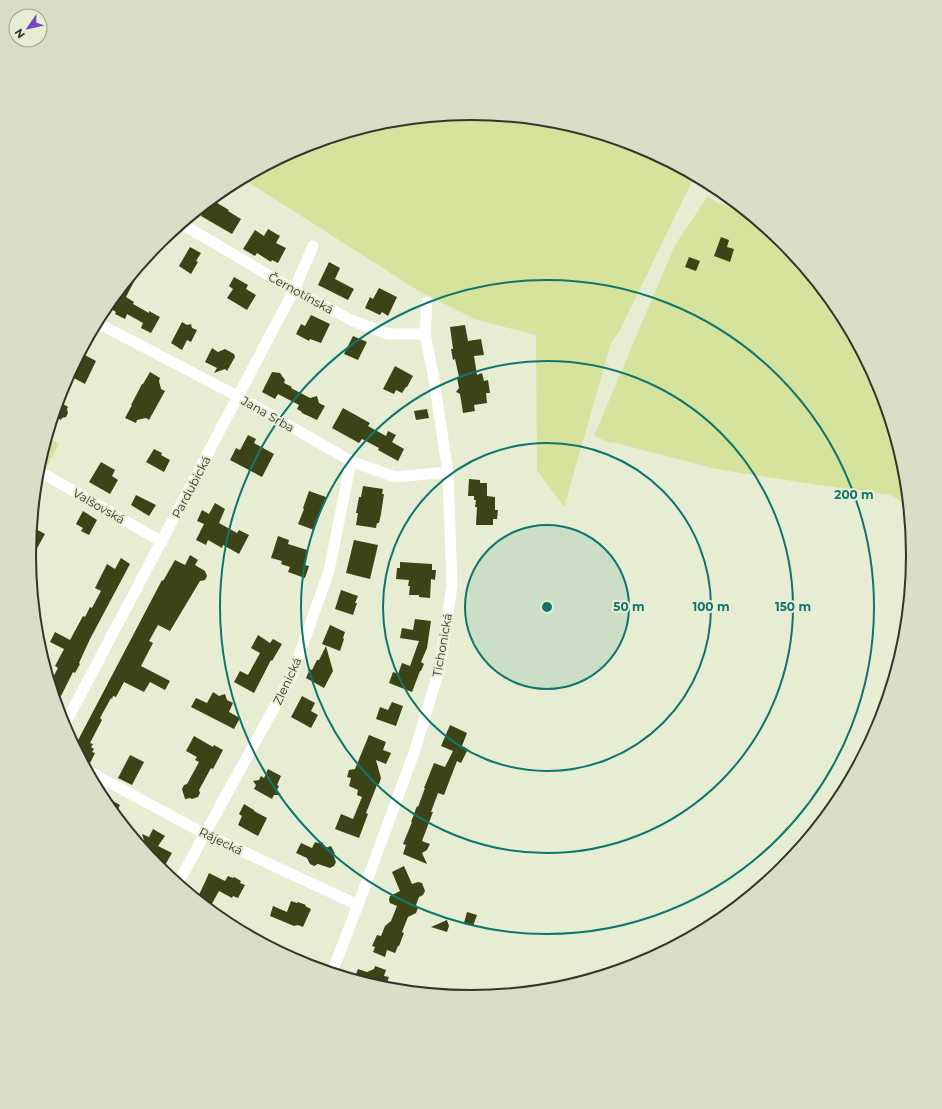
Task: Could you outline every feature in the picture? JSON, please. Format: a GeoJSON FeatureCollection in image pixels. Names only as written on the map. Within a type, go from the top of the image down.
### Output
{"type":"FeatureCollection","features":[{"type":"Feature","properties":{"kind":"street","name":"Černotínská"},"geometry":{"type":"LineString","coordinates":[[185,226],[294,290],[353,320],[388,334],[425,334]]}},
{"type":"Feature","properties":{"kind":"street","name":"Pardubická"},"geometry":{"type":"LineString","coordinates":[[68,718],[239,397],[294,290],[314,246]]}},
{"type":"Feature","properties":{"kind":"street","name":"Tichonická"},"geometry":{"type":"LineString","coordinates":[[334,967],[414,753],[440,667],[452,586],[448,472],[433,374],[425,334],[427,302]]}},
{"type":"Feature","properties":{"kind":"street","name":"Jana Srba"},"geometry":{"type":"LineString","coordinates":[[102,325],[239,397],[351,461],[395,477],[448,472]]}},
{"type":"Feature","properties":{"kind":"street","name":"Zlenická"},"geometry":{"type":"LineString","coordinates":[[180,879],[292,675],[329,571],[351,461]]}},
{"type":"Feature","properties":{"kind":"street","name":"Valšovská"},"geometry":{"type":"LineString","coordinates":[[43,474],[162,542]]}},
{"type":"Feature","properties":{"kind":"street","name":"Rájecká"},"geometry":{"type":"LineString","coordinates":[[96,775],[205,834],[358,905]]}},
{"type":"Feature","properties":{"kind":"green space"},"geometry":{"type":"Polygon","coordinates":[[[443,120],[499,120],[528,123],[584,134],[663,164],[692,181],[620,330],[611,343],[564,507],[537,470],[536,335],[477,320],[417,290],[248,182],[279,164],[358,134],[414,123],[443,120]]]}},
{"type":"Feature","properties":{"kind":"green space"},"geometry":{"type":"Polygon","coordinates":[[[708,196],[716,202],[738,210],[779,247],[798,268],[833,313],[848,337],[873,388],[891,442],[898,470],[903,504],[890,495],[716,469],[608,442],[594,436],[675,245],[708,196]]]}},
{"type":"Feature","properties":{"kind":"green space"},"geometry":{"type":"Polygon","coordinates":[[[52,440],[59,444],[46,469],[45,468],[52,440]]]}},
{"type":"Feature","properties":{"kind":"building"},"geometry":{"type":"Polygon","coordinates":[[[216,202],[241,219],[232,234],[201,216],[204,210],[216,202]]]}},
{"type":"Feature","properties":{"kind":"building"},"geometry":{"type":"Polygon","coordinates":[[[268,229],[280,236],[276,243],[286,248],[278,263],[272,260],[271,262],[257,253],[255,256],[243,249],[255,230],[264,236],[268,229]]]}},
{"type":"Feature","properties":{"kind":"building"},"geometry":{"type":"Polygon","coordinates":[[[721,237],[729,240],[727,247],[734,249],[730,262],[714,256],[721,237]]]}},
{"type":"Feature","properties":{"kind":"building"},"geometry":{"type":"Polygon","coordinates":[[[190,247],[201,253],[191,274],[179,266],[190,247]]]}},
{"type":"Feature","properties":{"kind":"building"},"geometry":{"type":"Polygon","coordinates":[[[689,257],[700,261],[696,271],[685,267],[689,257]]]}},
{"type":"Feature","properties":{"kind":"building"},"geometry":{"type":"Polygon","coordinates":[[[329,262],[340,268],[335,279],[354,289],[348,300],[318,285],[329,262]]]}},
{"type":"Feature","properties":{"kind":"building"},"geometry":{"type":"Polygon","coordinates":[[[234,277],[248,285],[246,289],[256,295],[247,310],[227,298],[233,289],[229,286],[234,277]]]}},
{"type":"Feature","properties":{"kind":"building"},"geometry":{"type":"Polygon","coordinates":[[[136,278],[126,297],[134,302],[133,304],[160,317],[151,333],[141,328],[143,323],[127,314],[125,319],[115,314],[116,312],[112,309],[136,278]]]}},
{"type":"Feature","properties":{"kind":"building"},"geometry":{"type":"Polygon","coordinates":[[[379,288],[397,297],[388,316],[382,312],[380,315],[365,308],[370,297],[373,299],[379,288]]]}},
{"type":"Feature","properties":{"kind":"building"},"geometry":{"type":"Polygon","coordinates":[[[311,315],[330,324],[321,343],[310,339],[309,341],[296,334],[301,324],[305,326],[311,315]]]}},
{"type":"Feature","properties":{"kind":"building"},"geometry":{"type":"Polygon","coordinates":[[[182,322],[187,325],[191,324],[192,328],[197,330],[191,342],[187,340],[182,350],[171,343],[182,322]]]}},
{"type":"Feature","properties":{"kind":"building"},"geometry":{"type":"Polygon","coordinates":[[[465,325],[468,341],[481,339],[484,355],[474,356],[477,375],[482,373],[484,381],[488,380],[490,393],[486,393],[487,403],[474,405],[475,411],[463,413],[460,394],[456,392],[459,388],[457,378],[459,377],[451,349],[453,349],[450,327],[465,325]]]}},
{"type":"Feature","properties":{"kind":"building"},"geometry":{"type":"Polygon","coordinates":[[[353,336],[367,342],[358,360],[344,354],[353,336]]]}},
{"type":"Feature","properties":{"kind":"building"},"geometry":{"type":"Polygon","coordinates":[[[212,348],[218,352],[225,349],[234,354],[235,357],[227,371],[225,369],[214,373],[217,368],[205,362],[212,348]]]}},
{"type":"Feature","properties":{"kind":"building"},"geometry":{"type":"Polygon","coordinates":[[[85,355],[96,361],[85,384],[74,378],[85,355]]]}},
{"type":"Feature","properties":{"kind":"building"},"geometry":{"type":"Polygon","coordinates":[[[395,366],[413,376],[402,393],[396,390],[394,394],[383,389],[395,366]]]}},
{"type":"Feature","properties":{"kind":"building"},"geometry":{"type":"Polygon","coordinates":[[[150,372],[160,378],[159,381],[161,389],[165,391],[149,420],[146,418],[137,420],[136,423],[125,418],[142,384],[150,372]]]}},
{"type":"Feature","properties":{"kind":"building"},"geometry":{"type":"Polygon","coordinates":[[[272,372],[280,373],[285,380],[284,383],[292,387],[291,388],[310,398],[317,396],[319,403],[325,406],[317,420],[297,409],[299,405],[278,394],[275,399],[262,392],[272,372]]]}},
{"type":"Feature","properties":{"kind":"building"},"geometry":{"type":"Polygon","coordinates":[[[63,404],[68,407],[68,413],[66,417],[62,418],[61,420],[58,418],[63,404]]]}},
{"type":"Feature","properties":{"kind":"building"},"geometry":{"type":"Polygon","coordinates":[[[343,408],[370,423],[368,426],[386,436],[388,431],[396,435],[392,442],[404,449],[398,461],[362,439],[359,443],[332,428],[343,408]]]}},
{"type":"Feature","properties":{"kind":"building"},"geometry":{"type":"Polygon","coordinates":[[[427,409],[429,418],[416,420],[414,411],[427,409]]]}},
{"type":"Feature","properties":{"kind":"building"},"geometry":{"type":"Polygon","coordinates":[[[248,435],[256,439],[254,443],[274,454],[262,477],[230,460],[236,448],[240,450],[248,435]]]}},
{"type":"Feature","properties":{"kind":"building"},"geometry":{"type":"Polygon","coordinates":[[[154,449],[162,453],[161,455],[170,460],[164,472],[146,462],[154,449]]]}},
{"type":"Feature","properties":{"kind":"building"},"geometry":{"type":"Polygon","coordinates":[[[101,462],[115,470],[112,476],[118,480],[110,494],[89,482],[101,462]]]}},
{"type":"Feature","properties":{"kind":"building"},"geometry":{"type":"Polygon","coordinates":[[[469,479],[480,480],[480,483],[487,483],[487,496],[495,497],[495,510],[498,510],[497,519],[493,519],[493,525],[476,525],[476,500],[474,500],[474,496],[468,496],[469,479]]]}},
{"type":"Feature","properties":{"kind":"building"},"geometry":{"type":"Polygon","coordinates":[[[363,486],[383,489],[382,494],[384,494],[381,514],[376,528],[356,525],[358,513],[356,513],[363,486]]]}},
{"type":"Feature","properties":{"kind":"building"},"geometry":{"type":"Polygon","coordinates":[[[309,491],[326,497],[314,530],[298,524],[309,491]]]}},
{"type":"Feature","properties":{"kind":"building"},"geometry":{"type":"Polygon","coordinates":[[[136,495],[156,505],[149,516],[131,505],[136,495]]]}},
{"type":"Feature","properties":{"kind":"building"},"geometry":{"type":"Polygon","coordinates":[[[215,503],[225,509],[219,523],[237,533],[239,530],[249,535],[239,554],[223,545],[222,548],[208,540],[206,545],[196,540],[204,524],[197,521],[202,510],[209,514],[215,503]]]}},
{"type":"Feature","properties":{"kind":"building"},"geometry":{"type":"Polygon","coordinates":[[[83,511],[97,520],[89,535],[81,531],[83,528],[76,524],[83,511]]]}},
{"type":"Feature","properties":{"kind":"building"},"geometry":{"type":"Polygon","coordinates":[[[37,530],[45,534],[36,550],[37,530]]]}},
{"type":"Feature","properties":{"kind":"building"},"geometry":{"type":"Polygon","coordinates":[[[278,536],[289,540],[288,544],[307,550],[304,565],[309,566],[305,578],[288,572],[290,567],[281,564],[282,561],[271,558],[278,536]]]}},
{"type":"Feature","properties":{"kind":"building"},"geometry":{"type":"Polygon","coordinates":[[[354,540],[378,545],[370,579],[346,573],[354,540]]]}},
{"type":"Feature","properties":{"kind":"building"},"geometry":{"type":"Polygon","coordinates":[[[190,555],[198,560],[195,565],[205,571],[207,576],[205,580],[200,581],[170,631],[158,625],[149,641],[153,643],[141,666],[170,681],[165,690],[150,682],[144,692],[124,682],[116,697],[113,696],[112,699],[111,698],[100,718],[102,720],[90,743],[93,744],[91,747],[94,749],[92,752],[95,753],[89,763],[78,740],[162,580],[163,581],[175,560],[185,565],[190,555]]]}},
{"type":"Feature","properties":{"kind":"building"},"geometry":{"type":"Polygon","coordinates":[[[121,558],[130,564],[90,639],[79,663],[80,664],[75,673],[73,672],[60,697],[54,676],[58,668],[55,666],[64,649],[50,642],[55,632],[70,640],[83,616],[85,617],[90,607],[92,608],[101,591],[95,588],[107,564],[115,569],[121,558]]]}},
{"type":"Feature","properties":{"kind":"building"},"geometry":{"type":"Polygon","coordinates":[[[400,562],[432,564],[432,570],[436,570],[435,580],[431,579],[430,598],[419,597],[419,595],[409,595],[409,580],[396,579],[397,568],[400,568],[400,562]]]}},
{"type":"Feature","properties":{"kind":"building"},"geometry":{"type":"Polygon","coordinates":[[[341,590],[358,596],[353,615],[335,609],[341,590]]]}},
{"type":"Feature","properties":{"kind":"building"},"geometry":{"type":"Polygon","coordinates":[[[415,619],[431,621],[427,648],[421,662],[424,664],[412,692],[389,683],[393,672],[398,674],[402,663],[410,666],[419,641],[400,638],[402,628],[413,630],[415,619]]]}},
{"type":"Feature","properties":{"kind":"building"},"geometry":{"type":"Polygon","coordinates":[[[330,625],[345,632],[340,651],[322,644],[330,625]]]}},
{"type":"Feature","properties":{"kind":"building"},"geometry":{"type":"Polygon","coordinates":[[[258,635],[270,643],[273,639],[282,644],[272,661],[271,660],[254,693],[234,682],[240,671],[248,675],[260,653],[251,648],[258,635]]]}},
{"type":"Feature","properties":{"kind":"building"},"geometry":{"type":"Polygon","coordinates":[[[326,646],[333,671],[324,688],[306,678],[310,669],[312,670],[317,660],[319,660],[326,646]]]}},
{"type":"Feature","properties":{"kind":"building"},"geometry":{"type":"Polygon","coordinates":[[[213,692],[219,696],[225,694],[227,700],[233,703],[229,712],[240,718],[234,729],[191,707],[196,698],[207,703],[213,692]]]}},
{"type":"Feature","properties":{"kind":"building"},"geometry":{"type":"Polygon","coordinates":[[[302,696],[315,703],[311,711],[318,715],[311,728],[291,717],[302,696]]]}},
{"type":"Feature","properties":{"kind":"building"},"geometry":{"type":"Polygon","coordinates":[[[392,702],[403,706],[396,726],[376,719],[380,707],[388,710],[392,702]]]}},
{"type":"Feature","properties":{"kind":"building"},"geometry":{"type":"Polygon","coordinates":[[[450,725],[467,733],[462,746],[468,749],[461,763],[457,761],[444,795],[438,793],[431,812],[433,812],[422,841],[430,844],[427,850],[422,853],[427,864],[403,854],[406,845],[403,844],[434,763],[445,767],[453,751],[441,746],[450,725]]]}},
{"type":"Feature","properties":{"kind":"building"},"geometry":{"type":"Polygon","coordinates":[[[369,735],[386,742],[383,750],[391,753],[386,764],[376,760],[381,778],[366,813],[368,814],[359,838],[335,829],[341,814],[353,819],[362,797],[357,795],[358,790],[349,786],[351,778],[347,777],[349,770],[355,769],[369,735]]]}},
{"type":"Feature","properties":{"kind":"building"},"geometry":{"type":"Polygon","coordinates":[[[194,736],[213,747],[214,745],[223,750],[213,769],[211,768],[199,790],[200,793],[198,797],[185,799],[182,789],[184,785],[187,784],[199,762],[195,760],[197,757],[186,751],[194,736]]]}},
{"type":"Feature","properties":{"kind":"building"},"geometry":{"type":"Polygon","coordinates":[[[130,755],[144,762],[132,785],[118,778],[130,755]]]}},
{"type":"Feature","properties":{"kind":"building"},"geometry":{"type":"Polygon","coordinates":[[[268,769],[281,776],[277,785],[279,786],[277,790],[281,795],[274,795],[272,799],[254,789],[256,785],[253,781],[259,780],[261,776],[264,778],[268,769]]]}},
{"type":"Feature","properties":{"kind":"building"},"geometry":{"type":"Polygon","coordinates":[[[113,801],[120,805],[118,809],[113,801]]]}},
{"type":"Feature","properties":{"kind":"building"},"geometry":{"type":"Polygon","coordinates":[[[244,804],[267,818],[258,836],[238,825],[242,816],[239,814],[244,804]]]}},
{"type":"Feature","properties":{"kind":"building"},"geometry":{"type":"Polygon","coordinates":[[[153,829],[165,836],[158,846],[172,853],[165,864],[144,841],[142,834],[149,837],[153,829]]]}},
{"type":"Feature","properties":{"kind":"building"},"geometry":{"type":"Polygon","coordinates":[[[315,842],[322,842],[325,848],[331,846],[335,854],[333,854],[336,862],[334,866],[330,868],[318,864],[314,866],[310,864],[307,858],[296,853],[301,843],[312,848],[315,842]]]}},
{"type":"Feature","properties":{"kind":"building"},"geometry":{"type":"Polygon","coordinates":[[[404,866],[412,884],[418,882],[422,883],[425,891],[423,895],[419,897],[416,905],[418,908],[416,913],[408,917],[402,932],[404,933],[395,953],[387,950],[385,957],[373,952],[375,947],[372,946],[377,935],[381,936],[385,926],[391,921],[397,906],[390,903],[389,900],[390,896],[400,891],[392,872],[404,866]]]}},
{"type":"Feature","properties":{"kind":"building"},"geometry":{"type":"Polygon","coordinates":[[[209,873],[225,881],[228,876],[234,877],[241,881],[240,883],[245,885],[238,898],[233,896],[232,898],[219,891],[212,904],[199,894],[209,873]]]}},
{"type":"Feature","properties":{"kind":"building"},"geometry":{"type":"Polygon","coordinates":[[[291,901],[306,905],[305,906],[311,909],[303,927],[298,925],[294,926],[270,916],[273,906],[287,912],[291,901]]]}},
{"type":"Feature","properties":{"kind":"building"},"geometry":{"type":"Polygon","coordinates":[[[467,912],[477,915],[473,926],[464,923],[467,912]]]}},
{"type":"Feature","properties":{"kind":"building"},"geometry":{"type":"Polygon","coordinates":[[[447,920],[449,926],[447,932],[431,927],[447,920]]]}},
{"type":"Feature","properties":{"kind":"building"},"geometry":{"type":"Polygon","coordinates":[[[375,966],[386,970],[384,976],[389,977],[387,981],[356,974],[358,969],[367,972],[374,969],[375,966]]]}}]}
